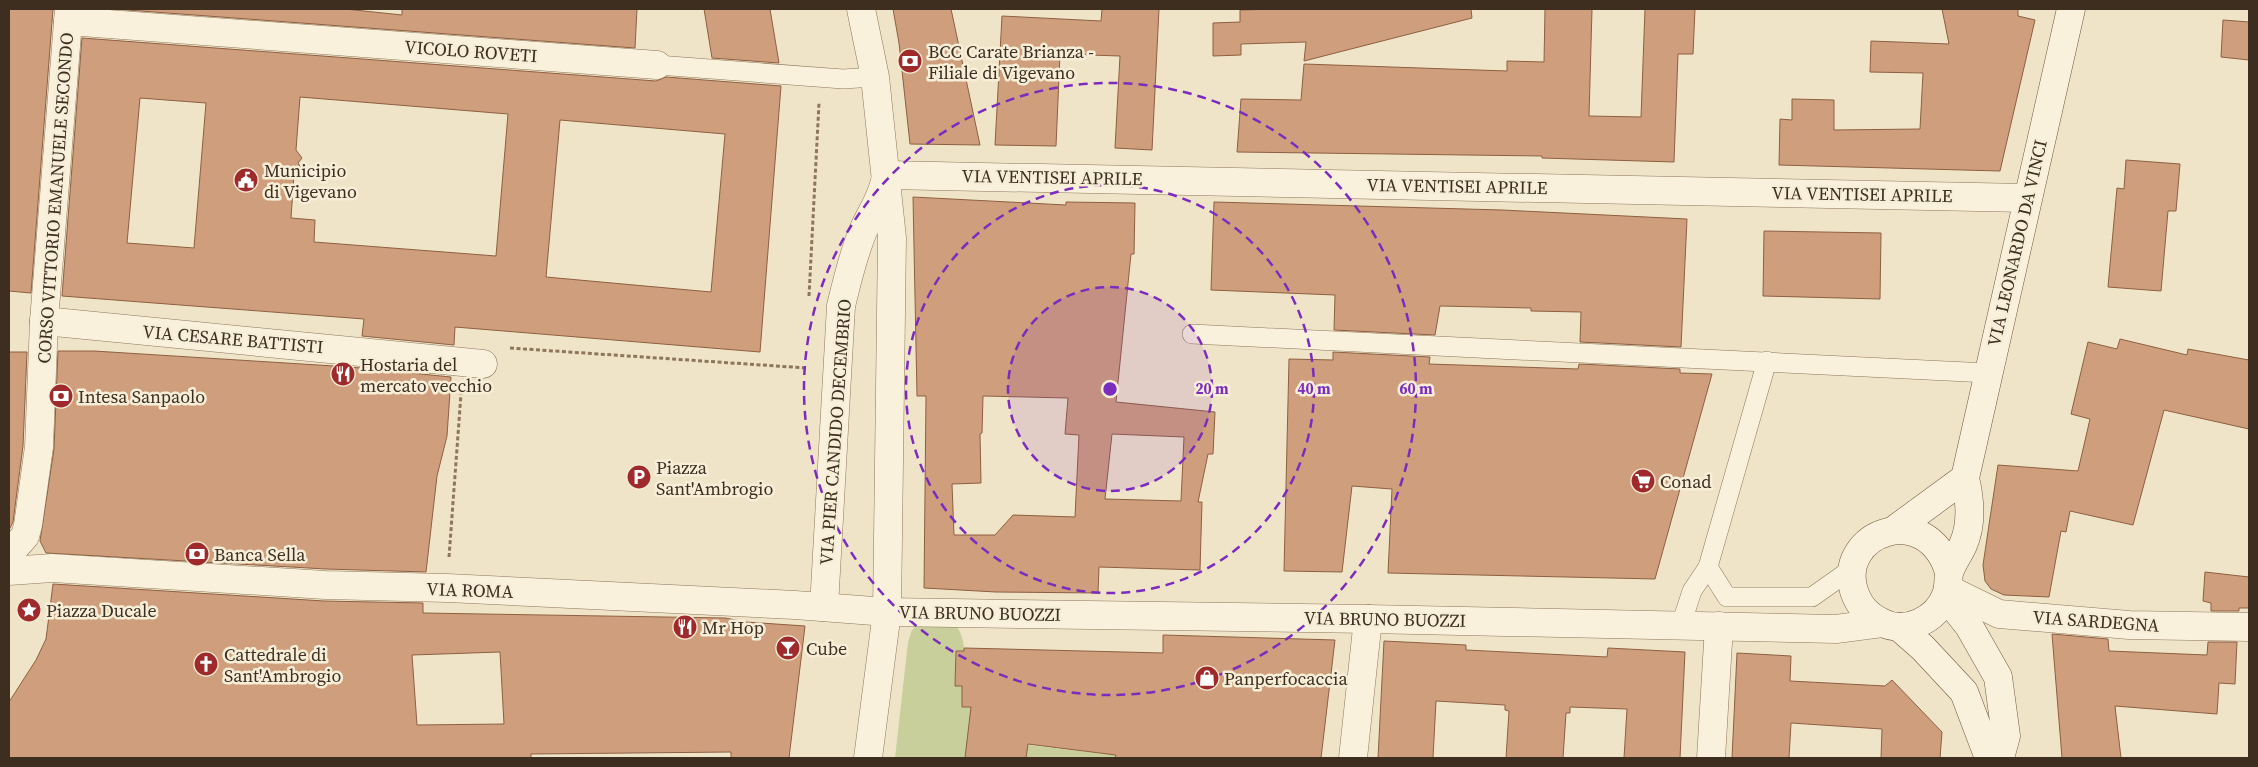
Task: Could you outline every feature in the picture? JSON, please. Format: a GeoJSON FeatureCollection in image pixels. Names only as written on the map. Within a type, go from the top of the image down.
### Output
{"type":"FeatureCollection","features":[{"type":"Feature","properties":{"kind":"street","name":"VIA PIER CANDIDO DECEMBRIO"},"geometry":{"type":"LineString","coordinates":[[861,9],[875,77],[887,175],[892,238],[887,612],[868,758]]}},
{"type":"Feature","properties":{"kind":"street","name":"VIA LEONARDO DA VINCI"},"geometry":{"type":"LineString","coordinates":[[1948,586],[1964,542],[1970,500],[1965,478],[2026,198],[2071,9]]}},
{"type":"Feature","properties":{"kind":"street","name":"VICOLO ROVETI"},"geometry":{"type":"LineString","coordinates":[[68,15],[657,65]]}},
{"type":"Feature","properties":{"kind":"street","name":"CORSO VITTORIO EMANUELE SECONDO"},"geometry":{"type":"LineString","coordinates":[[17,545],[39,447],[44,321],[68,15]]}},
{"type":"Feature","properties":{"kind":"street","name":"VIA PIER CANDIDO DECEMBRIO"},"geometry":{"type":"LineString","coordinates":[[824,607],[841,306],[863,230],[880,200],[887,175]]}},
{"type":"Feature","properties":{"kind":"street","name":"VIA VENTISEI APRILE"},"geometry":{"type":"LineString","coordinates":[[887,175],[2026,198]]}},
{"type":"Feature","properties":{"kind":"street","name":"VIA CESARE BATTISTI"},"geometry":{"type":"LineString","coordinates":[[44,321],[473,362]]}},
{"type":"Feature","properties":{"kind":"street"},"geometry":{"type":"LineString","coordinates":[[1894,530],[1965,478]]}},
{"type":"Feature","properties":{"kind":"street"},"geometry":{"type":"LineString","coordinates":[[1989,758],[1964,692],[1923,648],[1891,625],[1868,614],[1858,601],[1852,585],[1853,568],[1858,554],[1868,542],[1880,534],[1894,530],[1910,530],[1924,536],[1936,545],[1945,558],[1948,586],[1998,677],[2006,736],[2000,758]]}},
{"type":"Feature","properties":{"kind":"street","name":"VIA ROMA"},"geometry":{"type":"LineString","coordinates":[[9,570],[52,568],[325,585],[447,588],[824,607],[887,612]]}},
{"type":"Feature","properties":{"kind":"street"},"geometry":{"type":"LineString","coordinates":[[1891,625],[1914,626],[1927,619],[1938,610],[1948,586]]}},
{"type":"Feature","properties":{"kind":"street","name":"VIA SARDEGNA"},"geometry":{"type":"LineString","coordinates":[[1948,586],[1998,614],[2129,624],[2249,627]]}},
{"type":"Feature","properties":{"kind":"street","name":"VIA BRUNO BUOZZI"},"geometry":{"type":"LineString","coordinates":[[887,612],[1368,619],[1836,629],[1891,625]]}},
{"type":"Feature","properties":{"kind":"street"},"geometry":{"type":"LineString","coordinates":[[1353,758],[1368,619]]}},
{"type":"Feature","properties":{"kind":"street"},"geometry":{"type":"LineString","coordinates":[[1711,758],[1719,626]]}},
{"type":"Feature","properties":{"kind":"lane","name":"VICOLO ROVETI"},"geometry":{"type":"LineString","coordinates":[[657,65],[843,79],[875,77]]}},
{"type":"Feature","properties":{"kind":"lane"},"geometry":{"type":"LineString","coordinates":[[863,230],[878,219],[886,222],[892,238]]}},
{"type":"Feature","properties":{"kind":"lane"},"geometry":{"type":"LineString","coordinates":[[1192,334],[1988,373]]}},
{"type":"Feature","properties":{"kind":"lane"},"geometry":{"type":"LineString","coordinates":[[1681,625],[1692,590],[1708,567],[1766,361]]}},
{"type":"Feature","properties":{"kind":"lane"},"geometry":{"type":"LineString","coordinates":[[1708,567],[1727,597],[1812,597],[1853,568]]}},
{"type":"Feature","properties":{"kind":"path"},"geometry":{"type":"LineString","coordinates":[[447,588],[473,362],[484,347],[837,370]]}},
{"type":"Feature","properties":{"kind":"green space"},"geometry":{"type":"Polygon","coordinates":[[[921,622],[954,623],[962,636],[964,651],[956,651],[955,685],[962,686],[972,707],[965,758],[895,758],[908,642],[912,630],[921,622]]]}},
{"type":"Feature","properties":{"kind":"green space"},"geometry":{"type":"Polygon","coordinates":[[[1027,745],[1116,755],[1115,758],[1026,758],[1027,745]]]}},
{"type":"Feature","properties":{"kind":"building"},"geometry":{"type":"Polygon","coordinates":[[[9,9],[53,9],[31,293],[9,291],[9,9]]]}},
{"type":"Feature","properties":{"kind":"building"},"geometry":{"type":"Polygon","coordinates":[[[114,9],[345,9],[402,15],[402,9],[637,9],[635,48],[114,9]]]}},
{"type":"Feature","properties":{"kind":"building"},"geometry":{"type":"Polygon","coordinates":[[[704,9],[770,9],[779,63],[712,58],[704,9]]]}},
{"type":"Feature","properties":{"kind":"building"},"geometry":{"type":"Polygon","coordinates":[[[893,9],[951,9],[980,145],[910,144],[899,43],[893,9]]]}},
{"type":"Feature","properties":{"kind":"building"},"geometry":{"type":"Polygon","coordinates":[[[1102,9],[1159,9],[1152,150],[1115,148],[1120,56],[1060,54],[1056,146],[995,145],[1002,16],[1101,21],[1102,9]]]}},
{"type":"Feature","properties":{"kind":"building"},"geometry":{"type":"Polygon","coordinates":[[[1471,9],[1472,18],[1304,61],[1306,42],[1241,44],[1241,55],[1213,56],[1213,23],[1240,22],[1240,10],[1471,9]]]}},
{"type":"Feature","properties":{"kind":"building"},"geometry":{"type":"Polygon","coordinates":[[[1545,9],[1592,9],[1589,116],[1641,117],[1645,9],[1695,9],[1693,54],[1678,54],[1674,162],[1542,158],[1542,156],[1237,152],[1241,99],[1301,100],[1304,64],[1507,71],[1507,61],[1544,62],[1545,9]]]}},
{"type":"Feature","properties":{"kind":"building"},"geometry":{"type":"Polygon","coordinates":[[[1942,9],[2018,9],[2018,16],[2035,20],[2000,171],[1779,165],[1780,119],[1792,120],[1792,99],[1834,100],[1834,130],[1920,129],[1923,73],[1870,72],[1871,41],[1949,44],[1942,9]]]}},
{"type":"Feature","properties":{"kind":"building"},"geometry":{"type":"Polygon","coordinates":[[[2223,20],[2249,22],[2249,60],[2221,57],[2223,20]]]}},
{"type":"Feature","properties":{"kind":"building","name":"Municipio di Vigevano"},"geometry":{"type":"Polygon","coordinates":[[[82,38],[656,81],[666,77],[781,86],[760,352],[455,327],[454,345],[362,336],[364,319],[62,296],[82,38]],[[300,97],[296,150],[302,158],[298,163],[301,168],[294,174],[291,218],[315,220],[314,242],[496,256],[508,114],[300,97]],[[140,98],[127,243],[194,248],[206,103],[140,98]],[[560,120],[546,277],[711,292],[725,134],[560,120]]]}},
{"type":"Feature","properties":{"kind":"building"},"geometry":{"type":"Polygon","coordinates":[[[2126,160],[2180,164],[2176,211],[2168,211],[2161,291],[2108,287],[2117,188],[2124,189],[2126,160]]]}},
{"type":"Feature","properties":{"kind":"building"},"geometry":{"type":"Polygon","coordinates":[[[913,197],[1066,205],[1066,202],[1135,203],[1134,254],[1131,254],[1116,402],[1215,412],[1213,454],[1208,454],[1198,502],[1202,502],[1200,570],[1099,567],[1098,593],[996,592],[924,588],[926,396],[917,396],[913,197]],[[983,396],[982,433],[980,434],[981,483],[952,484],[954,535],[995,535],[1013,515],[1075,517],[1079,435],[1065,434],[1068,398],[983,396]],[[1112,434],[1105,499],[1181,501],[1184,437],[1112,434]]]}},
{"type":"Feature","properties":{"kind":"building"},"geometry":{"type":"Polygon","coordinates":[[[1214,202],[1502,210],[1687,219],[1681,347],[1580,342],[1581,312],[1531,311],[1531,308],[1440,306],[1435,335],[1334,330],[1335,295],[1211,290],[1214,202]]]}},
{"type":"Feature","properties":{"kind":"building"},"geometry":{"type":"Polygon","coordinates":[[[1764,231],[1881,233],[1880,299],[1763,296],[1764,231]]]}},
{"type":"Feature","properties":{"kind":"building"},"geometry":{"type":"Polygon","coordinates":[[[2120,339],[2187,355],[2188,349],[2249,360],[2249,429],[2164,410],[2133,525],[2070,511],[2066,532],[2061,531],[2049,597],[2004,595],[1991,589],[1985,581],[1983,565],[1998,465],[2078,471],[2090,419],[2071,414],[2088,342],[2117,349],[2120,339]]]}},
{"type":"Feature","properties":{"kind":"building"},"geometry":{"type":"Polygon","coordinates":[[[58,351],[94,351],[350,367],[451,377],[447,436],[437,476],[426,572],[326,569],[46,553],[40,541],[54,449],[58,351]]]}},
{"type":"Feature","properties":{"kind":"building"},"geometry":{"type":"Polygon","coordinates":[[[9,352],[27,352],[23,446],[13,522],[9,530],[9,352]]]}},
{"type":"Feature","properties":{"kind":"building"},"geometry":{"type":"Polygon","coordinates":[[[1333,352],[1430,357],[1429,364],[1578,369],[1579,364],[1680,369],[1680,373],[1712,374],[1655,579],[1388,573],[1392,489],[1352,486],[1342,572],[1284,571],[1289,359],[1333,360],[1333,352]]]}},
{"type":"Feature","properties":{"kind":"building"},"geometry":{"type":"Polygon","coordinates":[[[2205,572],[2249,577],[2249,608],[2239,608],[2239,611],[2211,611],[2211,603],[2203,601],[2205,572]]]}},
{"type":"Feature","properties":{"kind":"building"},"geometry":{"type":"Polygon","coordinates":[[[53,584],[324,601],[423,603],[423,613],[725,618],[746,622],[805,626],[789,758],[731,758],[731,752],[531,754],[531,758],[9,758],[9,702],[36,660],[46,639],[53,584]],[[500,652],[412,655],[417,725],[504,724],[500,652]]]}},
{"type":"Feature","properties":{"kind":"building"},"geometry":{"type":"Polygon","coordinates":[[[2052,634],[2108,639],[2109,651],[2207,655],[2208,642],[2237,642],[2235,684],[2219,683],[2217,714],[2115,706],[2121,758],[2062,758],[2052,634]]]}},
{"type":"Feature","properties":{"kind":"building"},"geometry":{"type":"Polygon","coordinates":[[[1163,635],[1335,640],[1321,758],[1115,758],[1116,755],[1028,744],[1026,758],[965,758],[971,707],[962,707],[962,686],[955,686],[956,651],[964,651],[964,648],[1163,653],[1163,635]]]}},
{"type":"Feature","properties":{"kind":"building"},"geometry":{"type":"Polygon","coordinates":[[[1384,641],[1466,645],[1466,650],[1607,657],[1608,648],[1685,652],[1680,758],[1624,758],[1627,709],[1570,707],[1570,713],[1566,713],[1563,758],[1506,758],[1509,711],[1505,710],[1505,705],[1436,701],[1433,758],[1378,758],[1384,641]]]}},
{"type":"Feature","properties":{"kind":"building"},"geometry":{"type":"Polygon","coordinates":[[[1737,653],[1791,656],[1790,681],[1885,686],[1892,680],[1942,732],[1940,758],[1881,758],[1882,729],[1791,723],[1789,758],[1732,758],[1737,653]]]}},
{"type":"Feature","properties":{"kind":"place","name":"BCC Carate Brianza - Filiale di Vigevano"},"geometry":{"type":"Point","coordinates":[910,61]}},
{"type":"Feature","properties":{"kind":"place","name":"Municipio di Vigevano"},"geometry":{"type":"Point","coordinates":[246,180]}},
{"type":"Feature","properties":{"kind":"place","name":"Hostaria del mercato vecchio"},"geometry":{"type":"Point","coordinates":[343,374]}},
{"type":"Feature","properties":{"kind":"place","name":"Intesa Sanpaolo"},"geometry":{"type":"Point","coordinates":[61,396]}},
{"type":"Feature","properties":{"kind":"place","name":"Piazza Sant'Ambrogio"},"geometry":{"type":"Point","coordinates":[639,477]}},
{"type":"Feature","properties":{"kind":"place","name":"Conad"},"geometry":{"type":"Point","coordinates":[1643,481]}},
{"type":"Feature","properties":{"kind":"place","name":"Banca Sella"},"geometry":{"type":"Point","coordinates":[197,554]}},
{"type":"Feature","properties":{"kind":"place","name":"Piazza Ducale"},"geometry":{"type":"Point","coordinates":[29,610]}},
{"type":"Feature","properties":{"kind":"place","name":"Mr Hop"},"geometry":{"type":"Point","coordinates":[685,627]}},
{"type":"Feature","properties":{"kind":"place","name":"Cube"},"geometry":{"type":"Point","coordinates":[788,648]}},
{"type":"Feature","properties":{"kind":"place","name":"Cattedrale di Sant'Ambrogio"},"geometry":{"type":"Point","coordinates":[206,664]}},
{"type":"Feature","properties":{"kind":"place","name":"Panperfocaccia"},"geometry":{"type":"Point","coordinates":[1207,678]}}]}
